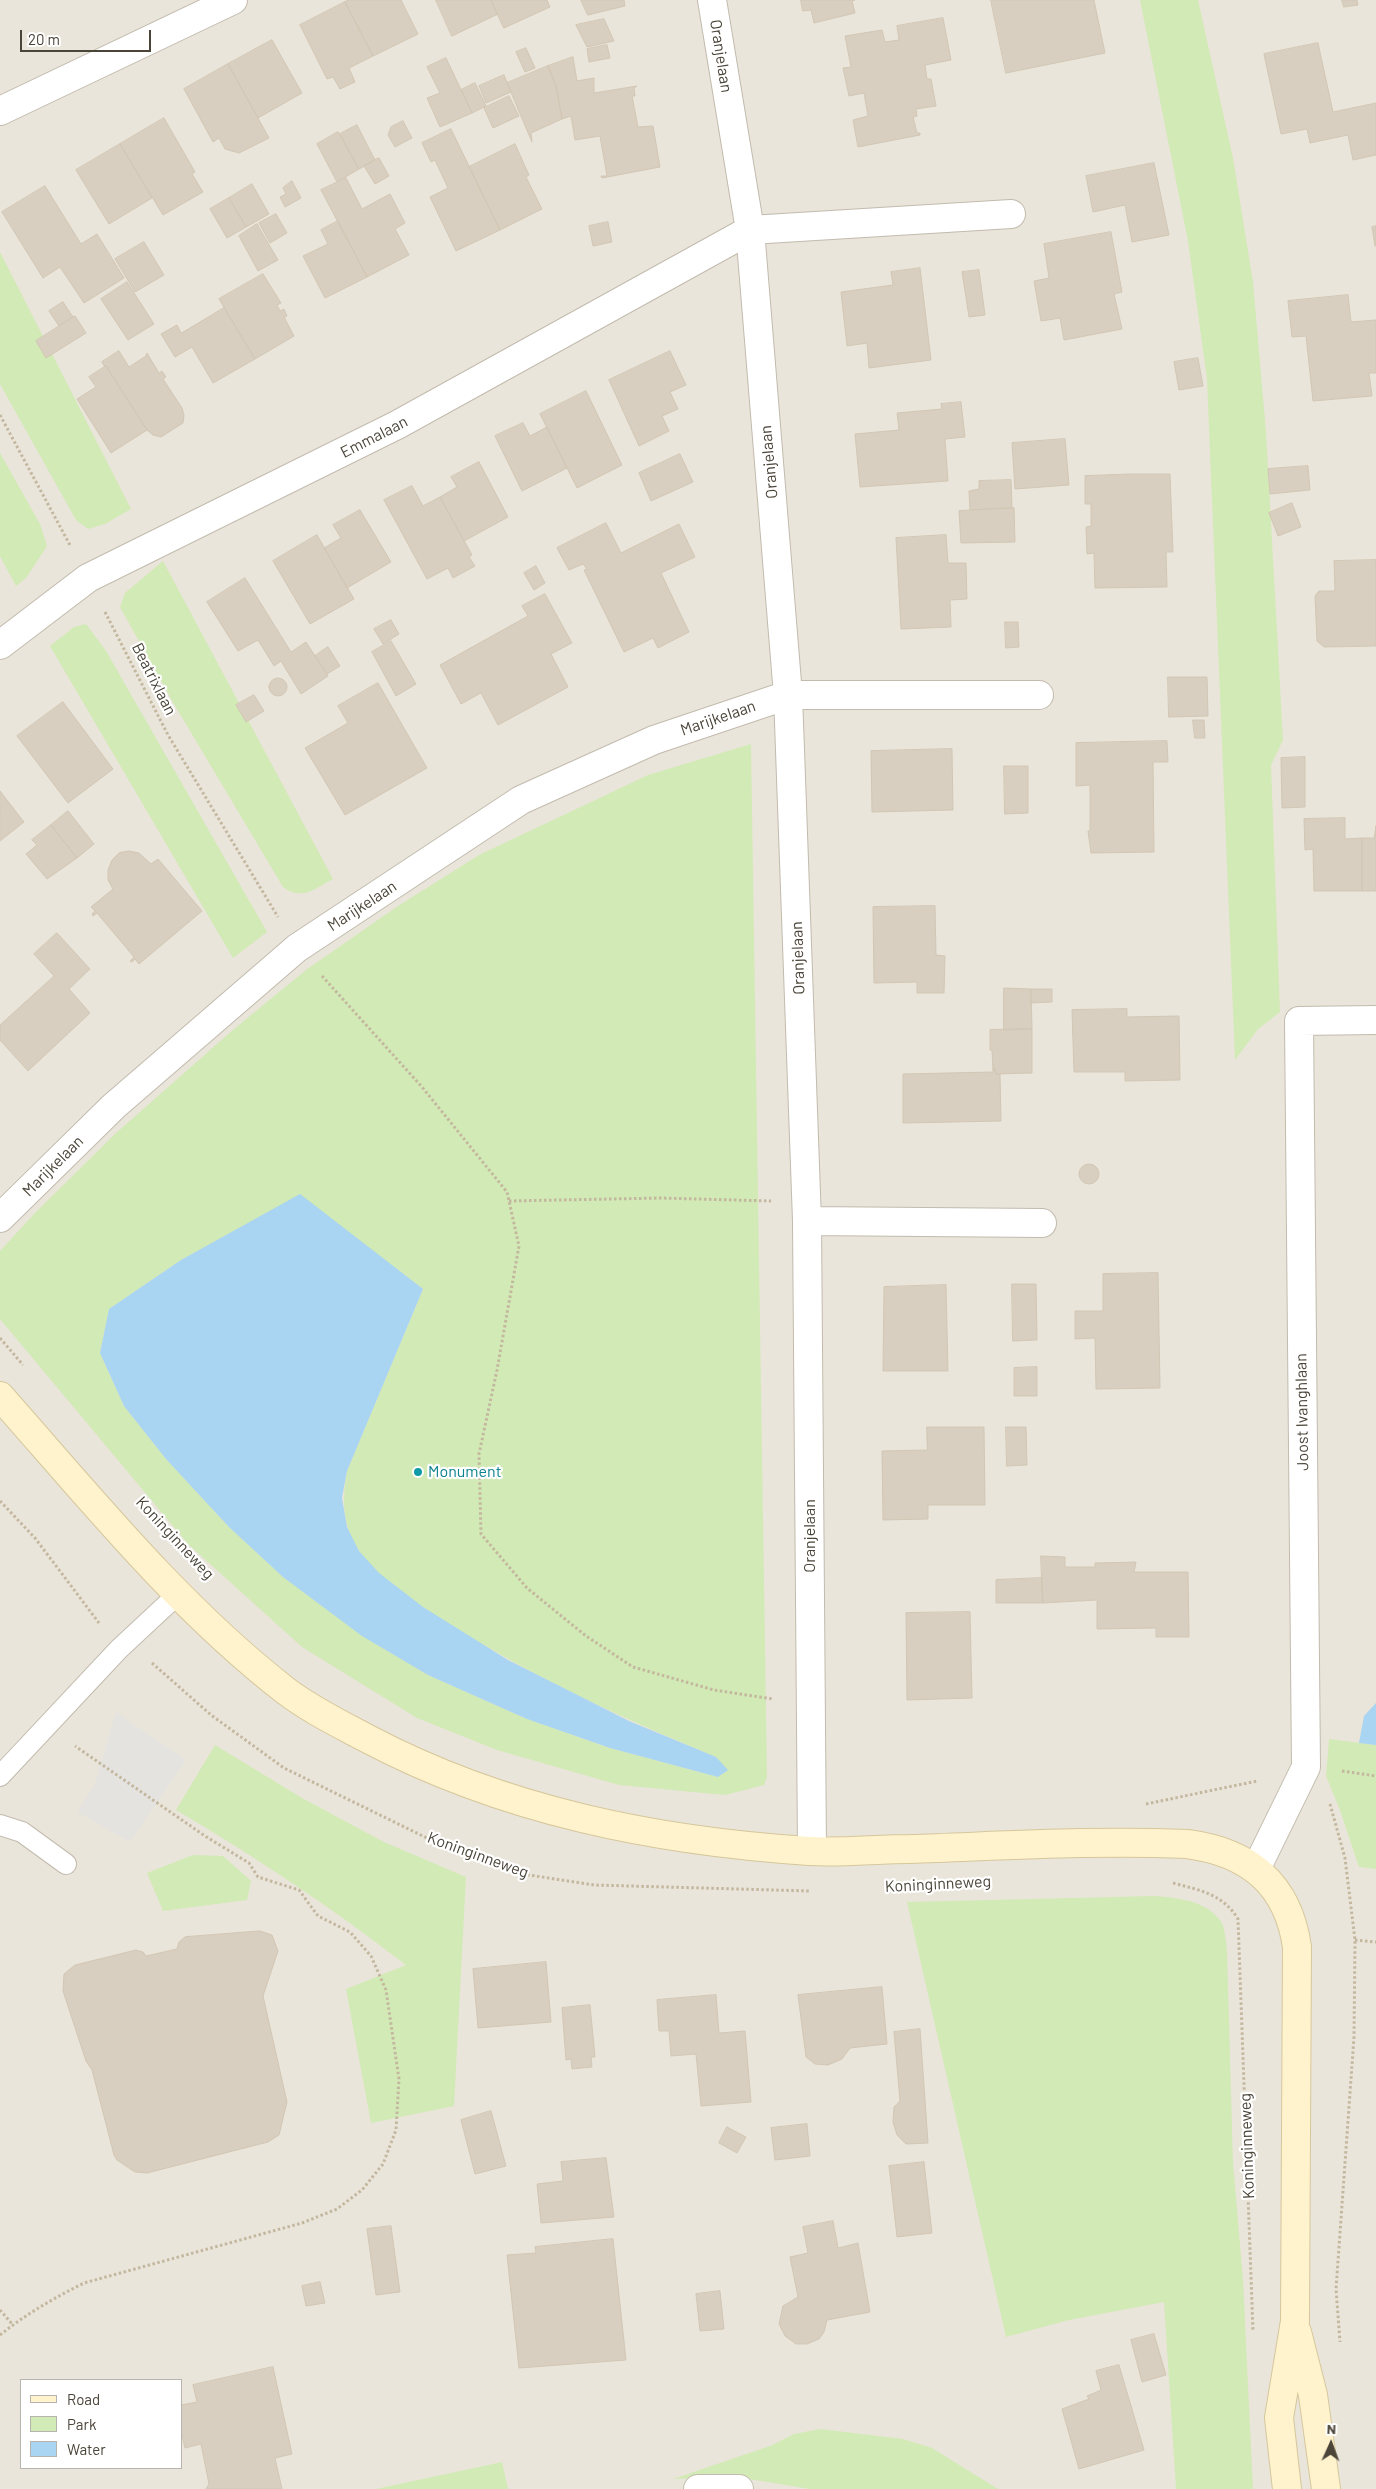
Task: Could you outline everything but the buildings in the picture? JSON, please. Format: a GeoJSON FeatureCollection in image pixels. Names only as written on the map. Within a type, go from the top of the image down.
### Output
{"type":"FeatureCollection","features":[{"type":"Feature","properties":{"kind":"street"},"geometry":{"type":"LineString","coordinates":[[0,112],[233,0]]}},
{"type":"Feature","properties":{"kind":"street","name":"Oranjelaan"},"geometry":{"type":"LineString","coordinates":[[712,0],[750,230],[788,695],[807,1211],[812,1851]]}},
{"type":"Feature","properties":{"kind":"street"},"geometry":{"type":"LineString","coordinates":[[750,230],[1011,214]]}},
{"type":"Feature","properties":{"kind":"street","name":"Emmalaan"},"geometry":{"type":"LineString","coordinates":[[0,645],[88,578],[397,426],[750,230]]}},
{"type":"Feature","properties":{"kind":"street"},"geometry":{"type":"LineString","coordinates":[[788,695],[1039,695]]}},
{"type":"Feature","properties":{"kind":"street","name":"Marijkelaan"},"geometry":{"type":"LineString","coordinates":[[0,1218],[114,1106],[297,948],[521,800],[654,740],[788,695]]}},
{"type":"Feature","properties":{"kind":"street","name":"Joost Ivanghlaan"},"geometry":{"type":"LineString","coordinates":[[1256,1869],[1300,1783],[1306,1767],[1299,1021],[1376,1020]]}},
{"type":"Feature","properties":{"kind":"street"},"geometry":{"type":"LineString","coordinates":[[807,1211],[1042,1223]]}},
{"type":"Feature","properties":{"kind":"street"},"geometry":{"type":"LineString","coordinates":[[0,1396],[177,1595],[235,1649],[290,1694],[336,1722],[433,1771],[557,1813],[629,1830],[712,1842],[812,1851],[1178,1843],[1221,1850],[1256,1869],[1270,1884],[1290,1913],[1297,1947],[1295,2321],[1279,2418],[1287,2489]]}},
{"type":"Feature","properties":{"kind":"street"},"geometry":{"type":"LineString","coordinates":[[1295,2321],[1313,2395],[1326,2489]]}},
{"type":"Feature","properties":{"kind":"street"},"geometry":{"type":"LineString","coordinates":[[698,2489],[739,2489]]}},
{"type":"Feature","properties":{"kind":"lane"},"geometry":{"type":"LineString","coordinates":[[0,1776],[119,1649],[177,1595]]}},
{"type":"Feature","properties":{"kind":"lane"},"geometry":{"type":"LineString","coordinates":[[0,1825],[22,1832],[66,1864]]}},
{"type":"Feature","properties":{"kind":"path","name":"Beatrixlaan"},"geometry":{"type":"LineString","coordinates":[[0,415],[88,578],[168,735],[297,948],[422,1087],[507,1192],[519,1246],[497,1370],[479,1454],[481,1534],[528,1588],[586,1636],[633,1667],[714,1690],[811,1704]]}},
{"type":"Feature","properties":{"kind":"path"},"geometry":{"type":"LineString","coordinates":[[509,1201],[661,1198],[807,1211]]}},
{"type":"Feature","properties":{"kind":"path"},"geometry":{"type":"LineString","coordinates":[[0,1338],[26,1368]]}},
{"type":"Feature","properties":{"kind":"path"},"geometry":{"type":"LineString","coordinates":[[0,1501],[35,1538],[119,1649]]}},
{"type":"Feature","properties":{"kind":"path","name":"Koninginneweg"},"geometry":{"type":"LineString","coordinates":[[119,1649],[150,1662],[211,1715],[284,1768],[433,1841],[516,1873],[594,1886],[813,1891]]}},
{"type":"Feature","properties":{"kind":"path"},"geometry":{"type":"LineString","coordinates":[[0,2335],[52,2299],[84,2283],[302,2223],[337,2208],[362,2190],[384,2164],[396,2130],[399,2079],[386,1990],[371,1956],[350,1932],[318,1916],[299,1890],[258,1877],[249,1863],[206,1836],[47,1727]]}},
{"type":"Feature","properties":{"kind":"path"},"geometry":{"type":"LineString","coordinates":[[1300,1783],[1323,1793],[1334,1812],[1345,1858],[1355,1940],[1354,2036],[1336,2288],[1340,2346]]}},
{"type":"Feature","properties":{"kind":"path","name":"Koninginneweg"},"geometry":{"type":"LineString","coordinates":[[1164,1881],[1210,1893],[1230,1906],[1238,1919],[1253,2336]]}},
{"type":"Feature","properties":{"kind":"path"},"geometry":{"type":"LineString","coordinates":[[1355,1940],[1376,1942]]}},
{"type":"Feature","properties":{"kind":"path"},"geometry":{"type":"LineString","coordinates":[[0,2310],[13,2325]]}},
{"type":"Feature","properties":{"kind":"shaded area"},"geometry":{"type":"Polygon","coordinates":[[[0,0],[1376,0],[1376,2489],[0,2489],[0,0]]]}},
{"type":"Feature","properties":{"kind":"shaded area"},"geometry":{"type":"Polygon","coordinates":[[[116,1712],[186,1760],[130,1842],[77,1812],[94,1786],[116,1712]]]}},
{"type":"Feature","properties":{"kind":"green space"},"geometry":{"type":"Polygon","coordinates":[[[1140,0],[1198,0],[1233,158],[1253,282],[1266,432],[1283,740],[1271,765],[1280,1012],[1258,1029],[1235,1060],[1207,379],[1188,241],[1140,0]]]}},
{"type":"Feature","properties":{"kind":"green space"},"geometry":{"type":"Polygon","coordinates":[[[0,252],[131,509],[105,524],[88,529],[76,520],[0,384],[0,252]]]}},
{"type":"Feature","properties":{"kind":"green space"},"geometry":{"type":"Polygon","coordinates":[[[0,453],[40,524],[47,546],[26,578],[16,586],[0,556],[0,453]]]}},
{"type":"Feature","properties":{"kind":"green space"},"geometry":{"type":"Polygon","coordinates":[[[163,561],[333,879],[314,890],[297,893],[283,887],[171,699],[120,607],[125,593],[163,561]]]}},
{"type":"Feature","properties":{"kind":"green space"},"geometry":{"type":"Polygon","coordinates":[[[86,624],[106,651],[267,932],[233,958],[50,646],[74,627],[86,624]]]}},
{"type":"Feature","properties":{"kind":"green space"},"geometry":{"type":"Polygon","coordinates":[[[751,744],[767,1777],[764,1785],[725,1795],[619,1785],[497,1750],[417,1718],[302,1647],[188,1544],[0,1319],[0,1251],[34,1214],[115,1134],[234,1029],[306,970],[395,908],[479,855],[648,775],[751,744]],[[300,1195],[181,1260],[109,1309],[100,1353],[124,1406],[166,1459],[229,1527],[283,1577],[363,1636],[428,1675],[527,1719],[610,1748],[718,1777],[716,1757],[580,1697],[515,1663],[401,1592],[378,1573],[359,1551],[346,1522],[344,1492],[347,1471],[423,1289],[300,1195]]]}},
{"type":"Feature","properties":{"kind":"green space"},"geometry":{"type":"Polygon","coordinates":[[[1329,1739],[1376,1745],[1376,1869],[1359,1867],[1340,1810],[1326,1776],[1329,1739]]]}},
{"type":"Feature","properties":{"kind":"green space"},"geometry":{"type":"Polygon","coordinates":[[[215,1745],[302,1798],[384,1842],[466,1877],[454,2106],[371,2123],[346,1989],[406,1965],[350,1923],[293,1884],[176,1810],[215,1745]]]}},
{"type":"Feature","properties":{"kind":"green space"},"geometry":{"type":"Polygon","coordinates":[[[193,1855],[223,1856],[251,1881],[247,1900],[163,1911],[147,1873],[193,1855]]]}},
{"type":"Feature","properties":{"kind":"green space"},"geometry":{"type":"Polygon","coordinates":[[[1155,1896],[1190,1901],[1206,1908],[1220,1920],[1225,1934],[1233,2163],[1243,2280],[1253,2489],[1176,2489],[1164,2302],[1069,2320],[1006,2337],[907,1902],[1155,1896]]]}},
{"type":"Feature","properties":{"kind":"green space"},"geometry":{"type":"Polygon","coordinates":[[[820,2429],[903,2439],[932,2448],[998,2489],[810,2489],[737,2477],[673,2479],[770,2446],[794,2434],[820,2429]]]}},
{"type":"Feature","properties":{"kind":"green space"},"geometry":{"type":"Polygon","coordinates":[[[502,2462],[508,2489],[376,2489],[502,2462]]]}},
{"type":"Feature","properties":{"kind":"water"},"geometry":{"type":"Polygon","coordinates":[[[300,1194],[423,1289],[347,1471],[342,1498],[347,1527],[359,1551],[379,1573],[423,1607],[508,1660],[629,1721],[716,1757],[728,1770],[718,1777],[610,1748],[527,1719],[428,1675],[362,1636],[283,1577],[229,1527],[166,1459],[124,1406],[100,1353],[109,1309],[181,1260],[300,1194]]]}},
{"type":"Feature","properties":{"kind":"water"},"geometry":{"type":"Polygon","coordinates":[[[1376,1703],[1376,1745],[1359,1743],[1364,1716],[1376,1703]]]}},
{"type":"Feature","properties":{"kind":"place","name":"Monument"},"geometry":{"type":"Point","coordinates":[418,1472]}}]}
